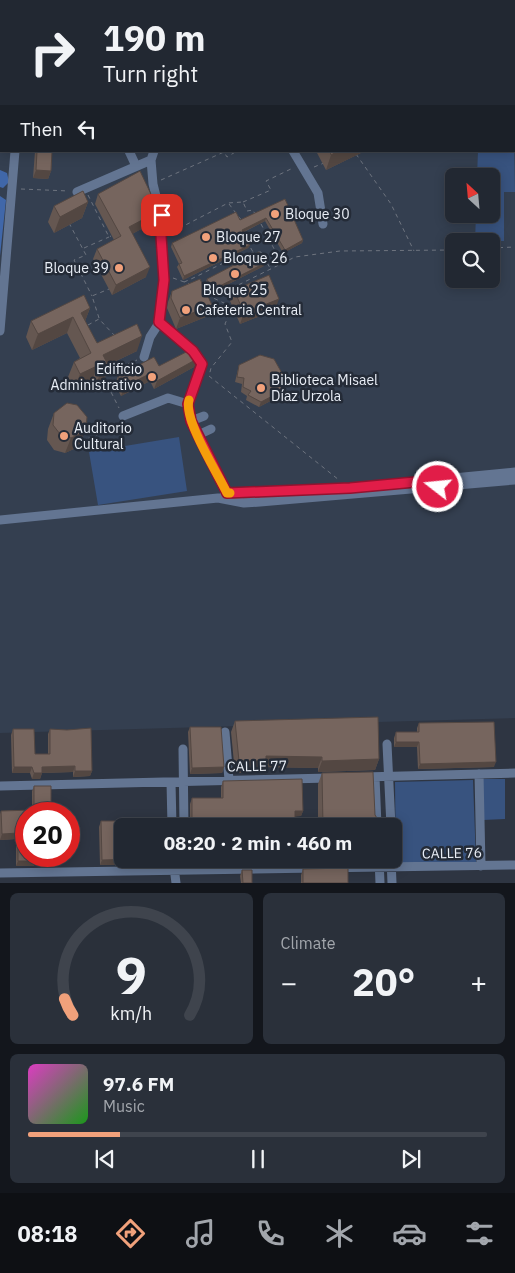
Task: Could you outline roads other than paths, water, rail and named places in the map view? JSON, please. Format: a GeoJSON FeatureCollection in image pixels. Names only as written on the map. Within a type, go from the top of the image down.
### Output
{"type":"FeatureCollection","features":[{"type":"Feature","properties":{"kind":"street"},"geometry":{"type":"LineString","coordinates":[[0,331],[15,152]]}},
{"type":"Feature","properties":{"kind":"street"},"geometry":{"type":"LineString","coordinates":[[129,152],[136,166]]}},
{"type":"Feature","properties":{"kind":"street"},"geometry":{"type":"LineString","coordinates":[[294,152],[318,193],[323,224]]}},
{"type":"Feature","properties":{"kind":"street"},"geometry":{"type":"LineString","coordinates":[[81,190],[136,166],[152,156],[153,184],[164,228],[161,236],[164,280],[159,322],[150,337],[144,358]]}},
{"type":"Feature","properties":{"kind":"street"},"geometry":{"type":"LineString","coordinates":[[159,322],[193,351],[202,364],[188,404],[191,421],[227,493],[235,501]]}},
{"type":"Feature","properties":{"kind":"street"},"geometry":{"type":"LineString","coordinates":[[123,416],[168,398],[188,404]]}},
{"type":"Feature","properties":{"kind":"street"},"geometry":{"type":"LineString","coordinates":[[191,421],[204,416]]}},
{"type":"Feature","properties":{"kind":"street"},"geometry":{"type":"LineString","coordinates":[[198,435],[211,429]]}},
{"type":"Feature","properties":{"kind":"street"},"geometry":{"type":"LineString","coordinates":[[0,520],[218,498],[260,502],[437,483],[515,472]]}},
{"type":"Feature","properties":{"kind":"street"},"geometry":{"type":"LineString","coordinates":[[218,498],[227,493],[515,480]]}},
{"type":"Feature","properties":{"kind":"street"},"geometry":{"type":"LineString","coordinates":[[225,732],[229,780]]}},
{"type":"Feature","properties":{"kind":"street"},"geometry":{"type":"LineString","coordinates":[[388,744],[390,818]]}},
{"type":"Feature","properties":{"kind":"street"},"geometry":{"type":"LineString","coordinates":[[184,750],[184,818]]}},
{"type":"Feature","properties":{"kind":"street"},"geometry":{"type":"LineString","coordinates":[[479,774],[481,866]]}},
{"type":"Feature","properties":{"kind":"street"},"geometry":{"type":"LineString","coordinates":[[356,777],[515,774]]}},
{"type":"Feature","properties":{"kind":"street"},"geometry":{"type":"LineString","coordinates":[[375,777],[377,818]]}},
{"type":"Feature","properties":{"kind":"street","name":"CALLE 77"},"geometry":{"type":"LineString","coordinates":[[1,788],[336,778]]}},
{"type":"Feature","properties":{"kind":"street"},"geometry":{"type":"LineString","coordinates":[[171,782],[172,818]]}},
{"type":"Feature","properties":{"kind":"street","name":"CALLE 76"},"geometry":{"type":"LineString","coordinates":[[402,863],[481,866],[515,865]]}},
{"type":"Feature","properties":{"kind":"street","name":"CALLE 76"},"geometry":{"type":"LineString","coordinates":[[0,873],[234,868]]}},
{"type":"Feature","properties":{"kind":"street"},"geometry":{"type":"LineString","coordinates":[[379,868],[380,883]]}},
{"type":"Feature","properties":{"kind":"street"},"geometry":{"type":"LineString","coordinates":[[392,868],[392,883]]}},
{"type":"Feature","properties":{"kind":"street"},"geometry":{"type":"LineString","coordinates":[[176,870],[176,883]]}},
{"type":"Feature","properties":{"kind":"place","name":"Bloque 30"},"geometry":{"type":"Point","coordinates":[275,214]}},
{"type":"Feature","properties":{"kind":"place","name":"Bloque 27"},"geometry":{"type":"Point","coordinates":[206,237]}},
{"type":"Feature","properties":{"kind":"place","name":"Bloque 26"},"geometry":{"type":"Point","coordinates":[213,258]}},
{"type":"Feature","properties":{"kind":"place","name":"Bloque 39"},"geometry":{"type":"Point","coordinates":[119,268]}},
{"type":"Feature","properties":{"kind":"place","name":"Bloque 25"},"geometry":{"type":"Point","coordinates":[235,274]}},
{"type":"Feature","properties":{"kind":"place","name":"Cafeteria Central"},"geometry":{"type":"Point","coordinates":[186,310]}},
{"type":"Feature","properties":{"kind":"place","name":"Edificio Administrativo"},"geometry":{"type":"Point","coordinates":[152,377]}},
{"type":"Feature","properties":{"kind":"place","name":"Biblioteca Misael Díaz Urzola"},"geometry":{"type":"Point","coordinates":[261,388]}},
{"type":"Feature","properties":{"kind":"place","name":"Auditorio Cultural"},"geometry":{"type":"Point","coordinates":[64,436]}}]}
